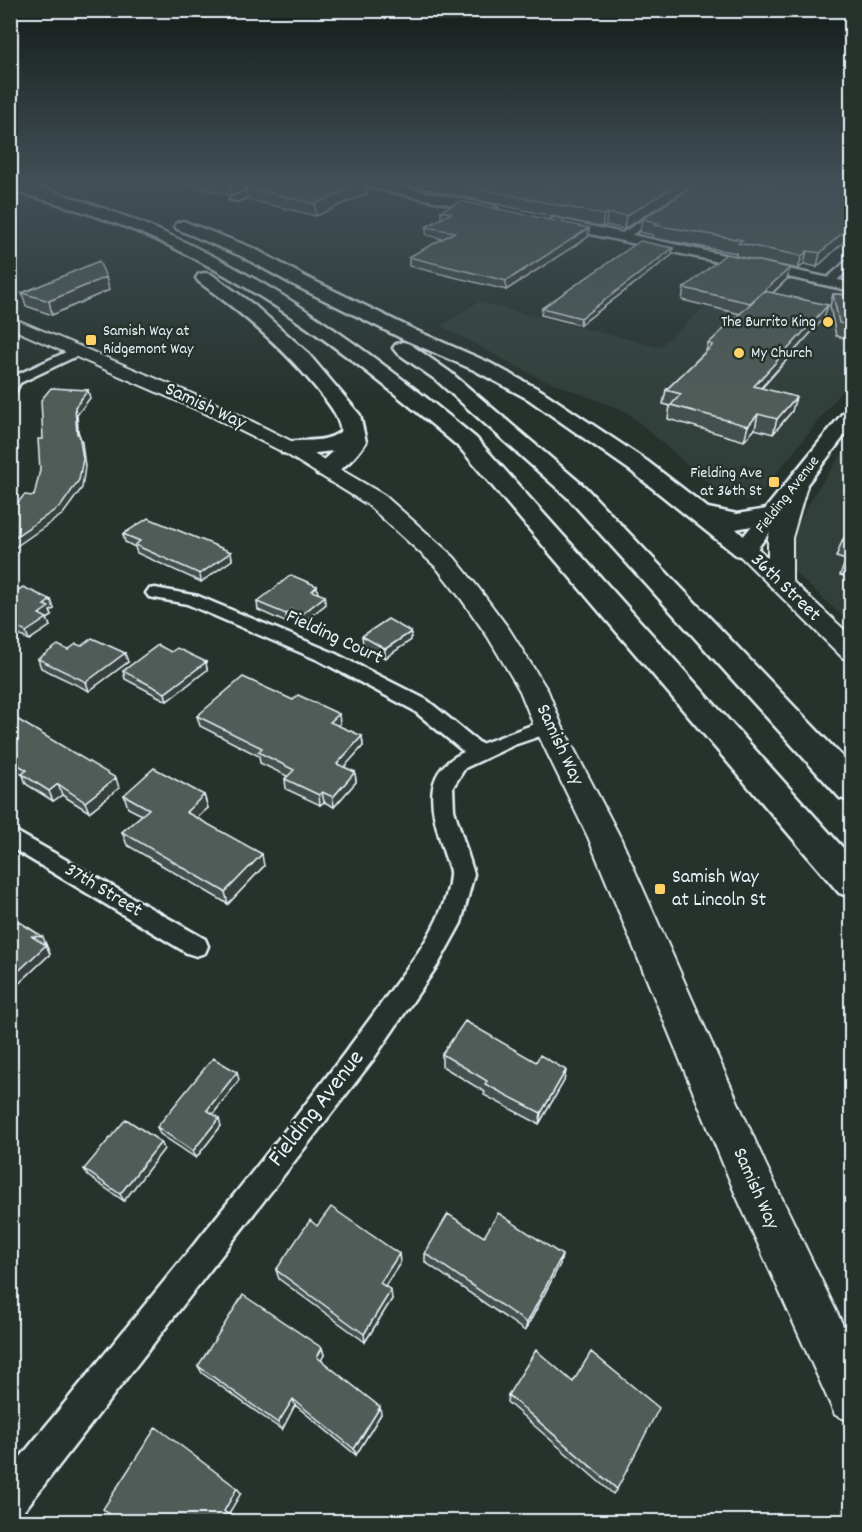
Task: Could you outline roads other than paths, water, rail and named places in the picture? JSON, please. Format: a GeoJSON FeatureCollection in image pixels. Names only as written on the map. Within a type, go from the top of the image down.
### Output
{"type":"FeatureCollection","features":[{"type":"Feature","properties":{"kind":"highway"},"geometry":{"type":"LineString","coordinates":[[167,255],[207,279],[277,334],[349,415],[356,442],[325,469]]}},
{"type":"Feature","properties":{"kind":"highway"},"geometry":{"type":"LineString","coordinates":[[201,255],[273,296],[347,345],[417,399],[468,443],[852,884]]}},
{"type":"Feature","properties":{"kind":"highway"},"geometry":{"type":"LineString","coordinates":[[253,255],[367,322],[443,376],[576,492],[852,789]]}},
{"type":"Feature","properties":{"kind":"highway"},"geometry":{"type":"LineString","coordinates":[[298,280],[410,335],[481,366],[535,395],[639,466],[745,549]]}},
{"type":"Feature","properties":{"kind":"highway"},"geometry":{"type":"LineString","coordinates":[[290,448],[328,446],[347,441],[353,432]]}},
{"type":"Feature","properties":{"kind":"highway"},"geometry":{"type":"LineString","coordinates":[[701,514],[737,522],[773,515]]}},
{"type":"Feature","properties":{"kind":"main road","name":"Samish Way"},"geometry":{"type":"LineString","coordinates":[[10,322],[214,410],[290,448],[376,500],[445,562],[500,635],[534,691],[548,726],[604,837],[745,1168],[852,1398]]}},
{"type":"Feature","properties":{"kind":"main road"},"geometry":{"type":"LineString","coordinates":[[780,583],[780,538],[796,486]]}},
{"type":"Feature","properties":{"kind":"main road","name":"36th Street"},"geometry":{"type":"LineString","coordinates":[[745,549],[852,652]]}},
{"type":"Feature","properties":{"kind":"street"},"geometry":{"type":"LineString","coordinates":[[706,255],[852,286]]}},
{"type":"Feature","properties":{"kind":"street"},"geometry":{"type":"LineString","coordinates":[[829,282],[852,259]]}},
{"type":"Feature","properties":{"kind":"street"},"geometry":{"type":"LineString","coordinates":[[10,390],[14,381],[79,350]]}},
{"type":"Feature","properties":{"kind":"street","name":"Fielding Avenue"},"geometry":{"type":"LineString","coordinates":[[745,549],[852,413]]}},
{"type":"Feature","properties":{"kind":"street","name":"Fielding Court"},"geometry":{"type":"LineString","coordinates":[[155,593],[192,600],[325,656],[420,705],[479,753]]}},
{"type":"Feature","properties":{"kind":"street","name":"Fielding Avenue"},"geometry":{"type":"LineString","coordinates":[[10,1499],[363,1052],[430,956],[449,923],[462,874],[443,810],[442,786],[458,763],[507,740],[548,726]]}},
{"type":"Feature","properties":{"kind":"street","name":"37th Street"},"geometry":{"type":"LineString","coordinates":[[10,836],[196,946]]}},
{"type":"Feature","properties":{"kind":"place","name":"The Burrito King"},"geometry":{"type":"Point","coordinates":[828,322]}},
{"type":"Feature","properties":{"kind":"place","name":"Samish Way at Ridgemont Way"},"geometry":{"type":"Point","coordinates":[91,340]}},
{"type":"Feature","properties":{"kind":"place","name":"My Church"},"geometry":{"type":"Point","coordinates":[739,353]}},
{"type":"Feature","properties":{"kind":"place","name":"Fielding Ave at 36th St"},"geometry":{"type":"Point","coordinates":[774,482]}},
{"type":"Feature","properties":{"kind":"place","name":"Samish Way at Lincoln St"},"geometry":{"type":"Point","coordinates":[660,889]}}]}
